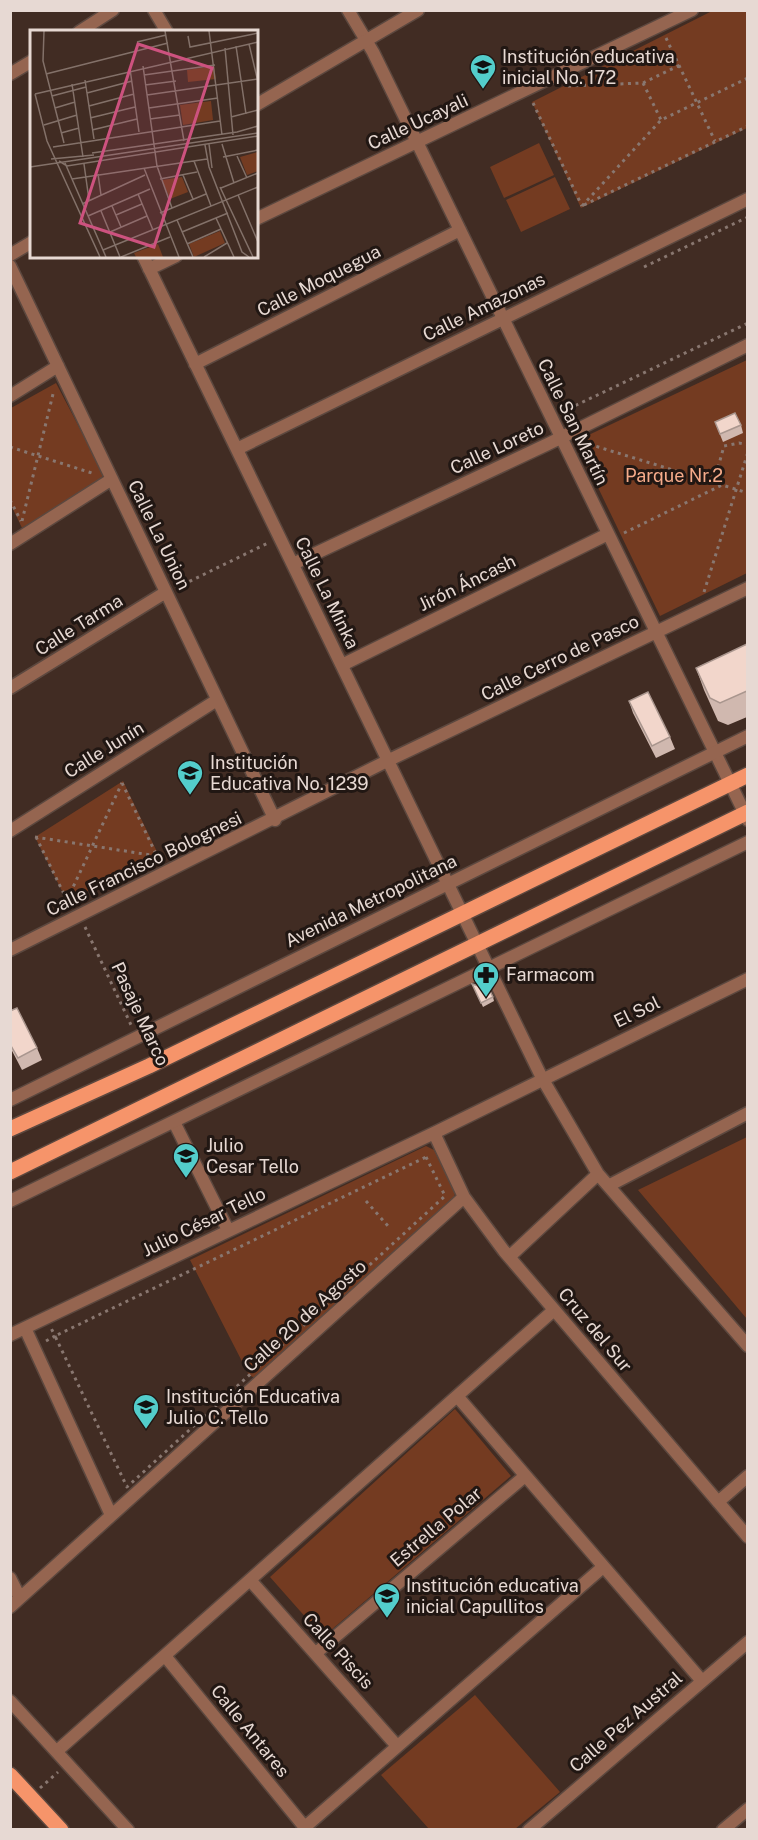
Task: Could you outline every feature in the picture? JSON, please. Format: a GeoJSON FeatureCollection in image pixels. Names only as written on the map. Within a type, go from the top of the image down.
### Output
{"type":"FeatureCollection","features":[{"type":"Feature","properties":{"kind":"main road"},"geometry":{"type":"LineString","coordinates":[[10,1130],[149,1066],[463,911],[747,775]]}},
{"type":"Feature","properties":{"kind":"main road"},"geometry":{"type":"LineString","coordinates":[[10,1172],[746,815]]}},
{"type":"Feature","properties":{"kind":"main road"},"geometry":{"type":"LineString","coordinates":[[10,1774],[61,1830]]}},
{"type":"Feature","properties":{"kind":"street"},"geometry":{"type":"LineString","coordinates":[[82,30],[113,10]]}},
{"type":"Feature","properties":{"kind":"street"},"geometry":{"type":"LineString","coordinates":[[154,10],[166,30]]}},
{"type":"Feature","properties":{"kind":"street","name":"Calle San Martín"},"geometry":{"type":"LineString","coordinates":[[348,10],[367,39],[746,815]]}},
{"type":"Feature","properties":{"kind":"street"},"geometry":{"type":"LineString","coordinates":[[258,104],[418,10]]}},
{"type":"Feature","properties":{"kind":"street","name":"Calle Ucayali"},"geometry":{"type":"LineString","coordinates":[[258,218],[692,10]]}},
{"type":"Feature","properties":{"kind":"street"},"geometry":{"type":"LineString","coordinates":[[10,74],[30,62]]}},
{"type":"Feature","properties":{"kind":"street","name":"Calle Amazonas"},"geometry":{"type":"LineString","coordinates":[[237,449],[747,199]]}},
{"type":"Feature","properties":{"kind":"street","name":"Calle Moquegua"},"geometry":{"type":"LineString","coordinates":[[195,364],[460,230]]}},
{"type":"Feature","properties":{"kind":"street"},"geometry":{"type":"LineString","coordinates":[[10,255],[30,243]]}},
{"type":"Feature","properties":{"kind":"street","name":"Calle La Minka"},"geometry":{"type":"LineString","coordinates":[[144,258],[463,911],[542,1078],[598,1174],[610,1185],[747,1346]]}},
{"type":"Feature","properties":{"kind":"street"},"geometry":{"type":"LineString","coordinates":[[149,269],[172,258]]}},
{"type":"Feature","properties":{"kind":"street","name":"Calle La Union"},"geometry":{"type":"LineString","coordinates":[[10,266],[275,820]]}},
{"type":"Feature","properties":{"kind":"street","name":"Calle Loreto"},"geometry":{"type":"LineString","coordinates":[[293,564],[561,438],[747,345]]}},
{"type":"Feature","properties":{"kind":"street"},"geometry":{"type":"LineString","coordinates":[[10,396],[58,366]]}},
{"type":"Feature","properties":{"kind":"street"},"geometry":{"type":"LineString","coordinates":[[10,544],[112,479]]}},
{"type":"Feature","properties":{"kind":"street","name":"Jirón Áncash"},"geometry":{"type":"LineString","coordinates":[[342,665],[608,534]]}},
{"type":"Feature","properties":{"kind":"street","name":"Calle Cerro de Pasco"},"geometry":{"type":"LineString","coordinates":[[389,760],[747,588]]}},
{"type":"Feature","properties":{"kind":"street","name":"Calle Tarma"},"geometry":{"type":"LineString","coordinates":[[10,688],[166,592]]}},
{"type":"Feature","properties":{"kind":"street","name":"Calle Junín"},"geometry":{"type":"LineString","coordinates":[[10,831],[217,700]]}},
{"type":"Feature","properties":{"kind":"street","name":"Avenida Metropolitana"},"geometry":{"type":"LineString","coordinates":[[10,1100],[747,736]]}},
{"type":"Feature","properties":{"kind":"street","name":"Calle Francisco Bolognesi"},"geometry":{"type":"LineString","coordinates":[[10,950],[275,820],[389,760]]}},
{"type":"Feature","properties":{"kind":"street"},"geometry":{"type":"LineString","coordinates":[[10,1201],[490,970],[747,842]]}},
{"type":"Feature","properties":{"kind":"street","name":"El Sol"},"geometry":{"type":"LineString","coordinates":[[542,1078],[747,979]]}},
{"type":"Feature","properties":{"kind":"street","name":"Julio César Tello"},"geometry":{"type":"LineString","coordinates":[[10,1335],[434,1133],[542,1078]]}},
{"type":"Feature","properties":{"kind":"street"},"geometry":{"type":"LineString","coordinates":[[610,1185],[747,1113]]}},
{"type":"Feature","properties":{"kind":"street"},"geometry":{"type":"LineString","coordinates":[[174,1122],[228,1230]]}},
{"type":"Feature","properties":{"kind":"street","name":"Cruz del Sur"},"geometry":{"type":"LineString","coordinates":[[434,1133],[464,1197],[509,1257],[747,1537]]}},
{"type":"Feature","properties":{"kind":"street"},"geometry":{"type":"LineString","coordinates":[[509,1257],[598,1174]]}},
{"type":"Feature","properties":{"kind":"street","name":"Calle 20 de Agosto"},"geometry":{"type":"LineString","coordinates":[[15,1602],[464,1197]]}},
{"type":"Feature","properties":{"kind":"street"},"geometry":{"type":"LineString","coordinates":[[57,1751],[554,1310]]}},
{"type":"Feature","properties":{"kind":"street"},"geometry":{"type":"LineString","coordinates":[[25,1328],[111,1515]]}},
{"type":"Feature","properties":{"kind":"street"},"geometry":{"type":"LineString","coordinates":[[457,1396],[702,1681]]}},
{"type":"Feature","properties":{"kind":"street","name":"Estrella Polar"},"geometry":{"type":"LineString","coordinates":[[316,1653],[525,1476]]}},
{"type":"Feature","properties":{"kind":"street"},"geometry":{"type":"LineString","coordinates":[[718,1502],[747,1476]]}},
{"type":"Feature","properties":{"kind":"street"},"geometry":{"type":"LineString","coordinates":[[306,1828],[603,1567]]}},
{"type":"Feature","properties":{"kind":"street"},"geometry":{"type":"LineString","coordinates":[[10,1578],[15,1602]]}},
{"type":"Feature","properties":{"kind":"street","name":"Calle Piscis"},"geometry":{"type":"LineString","coordinates":[[250,1580],[397,1746]]}},
{"type":"Feature","properties":{"kind":"street","name":"Calle Pez Austral"},"geometry":{"type":"LineString","coordinates":[[529,1830],[747,1642]]}},
{"type":"Feature","properties":{"kind":"street","name":"Calle Antares"},"geometry":{"type":"LineString","coordinates":[[165,1656],[306,1828]]}},
{"type":"Feature","properties":{"kind":"street"},"geometry":{"type":"LineString","coordinates":[[10,1701],[128,1830]]}},
{"type":"Feature","properties":{"kind":"street"},"geometry":{"type":"LineString","coordinates":[[723,1830],[747,1809]]}},
{"type":"Feature","properties":{"kind":"path"},"geometry":{"type":"LineString","coordinates":[[660,26],[715,141]]}},
{"type":"Feature","properties":{"kind":"path"},"geometry":{"type":"LineString","coordinates":[[568,86],[643,83],[680,65]]}},
{"type":"Feature","properties":{"kind":"path"},"geometry":{"type":"LineString","coordinates":[[582,206],[661,120],[747,78]]}},
{"type":"Feature","properties":{"kind":"path"},"geometry":{"type":"LineString","coordinates":[[643,83],[661,120]]}},
{"type":"Feature","properties":{"kind":"path"},"geometry":{"type":"LineString","coordinates":[[533,103],[582,206]]}},
{"type":"Feature","properties":{"kind":"path"},"geometry":{"type":"LineString","coordinates":[[582,206],[747,126]]}},
{"type":"Feature","properties":{"kind":"path"},"geometry":{"type":"LineString","coordinates":[[559,401],[564,411],[747,323]]}},
{"type":"Feature","properties":{"kind":"path"},"geometry":{"type":"LineString","coordinates":[[10,500],[22,522],[55,389]]}},
{"type":"Feature","properties":{"kind":"path"},"geometry":{"type":"LineString","coordinates":[[582,442],[747,493]]}},
{"type":"Feature","properties":{"kind":"path"},"geometry":{"type":"LineString","coordinates":[[714,482],[724,446],[739,443],[747,445]]}},
{"type":"Feature","properties":{"kind":"path"},"geometry":{"type":"LineString","coordinates":[[10,447],[96,474]]}},
{"type":"Feature","properties":{"kind":"path"},"geometry":{"type":"LineString","coordinates":[[704,592],[747,452]]}},
{"type":"Feature","properties":{"kind":"path"},"geometry":{"type":"LineString","coordinates":[[624,533],[723,484]]}},
{"type":"Feature","properties":{"kind":"path"},"geometry":{"type":"LineString","coordinates":[[166,592],[280,537]]}},
{"type":"Feature","properties":{"kind":"path"},"geometry":{"type":"LineString","coordinates":[[91,845],[35,837],[68,900],[91,845],[122,783],[157,856],[91,845]]}},
{"type":"Feature","properties":{"kind":"path","name":"Pasaje Marco"},"geometry":{"type":"LineString","coordinates":[[80,917],[137,1038]]}},
{"type":"Feature","properties":{"kind":"path"},"geometry":{"type":"LineString","coordinates":[[33,1347],[426,1157],[445,1196]]}},
{"type":"Feature","properties":{"kind":"path"},"geometry":{"type":"LineString","coordinates":[[366,1201],[388,1226]]}},
{"type":"Feature","properties":{"kind":"path"},"geometry":{"type":"LineString","coordinates":[[46,1318],[127,1487]]}},
{"type":"Feature","properties":{"kind":"path"},"geometry":{"type":"LineString","coordinates":[[31,1797],[68,1762]]}},
{"type":"Feature","properties":{"kind":"green space"},"geometry":{"type":"Polygon","coordinates":[[[712,11],[747,11],[747,128],[581,208],[532,102],[712,11]]]}},
{"type":"Feature","properties":{"kind":"green space"},"geometry":{"type":"Polygon","coordinates":[[[539,143],[554,175],[504,198],[490,167],[539,143]]]}},
{"type":"Feature","properties":{"kind":"green space"},"geometry":{"type":"Polygon","coordinates":[[[555,177],[570,209],[521,232],[506,200],[555,177]]]}},
{"type":"Feature","properties":{"kind":"green space","name":"Parque Nr.2"},"geometry":{"type":"Polygon","coordinates":[[[747,360],[747,573],[660,616],[577,444],[578,440],[747,360]]]}},
{"type":"Feature","properties":{"kind":"green space"},"geometry":{"type":"Polygon","coordinates":[[[56,383],[102,471],[102,479],[22,528],[11,505],[11,408],[56,383]]]}},
{"type":"Feature","properties":{"kind":"green space"},"geometry":{"type":"Polygon","coordinates":[[[123,781],[159,856],[67,901],[35,837],[123,781]]]}},
{"type":"Feature","properties":{"kind":"green space"},"geometry":{"type":"Polygon","coordinates":[[[747,1137],[747,1319],[638,1190],[747,1137]]]}},
{"type":"Feature","properties":{"kind":"green space"},"geometry":{"type":"Polygon","coordinates":[[[426,1146],[434,1150],[455,1192],[453,1205],[255,1378],[249,1375],[190,1260],[426,1146]]]}},
{"type":"Feature","properties":{"kind":"green space"},"geometry":{"type":"Polygon","coordinates":[[[455,1409],[511,1476],[323,1637],[270,1577],[455,1409]]]}},
{"type":"Feature","properties":{"kind":"green space"},"geometry":{"type":"Polygon","coordinates":[[[475,1695],[560,1792],[515,1829],[429,1829],[381,1775],[475,1695]]]}},
{"type":"Feature","properties":{"kind":"building"},"geometry":{"type":"Polygon","coordinates":[[[735,413],[741,425],[720,434],[715,422],[735,413]]]}},
{"type":"Feature","properties":{"kind":"building"},"geometry":{"type":"Polygon","coordinates":[[[747,644],[747,691],[720,703],[710,698],[696,668],[747,644]]]}},
{"type":"Feature","properties":{"kind":"building"},"geometry":{"type":"Polygon","coordinates":[[[648,692],[670,737],[652,746],[629,701],[648,692]]]}},
{"type":"Feature","properties":{"kind":"building"},"geometry":{"type":"Polygon","coordinates":[[[472,984],[489,989],[493,997],[481,1003],[472,984]]]}},
{"type":"Feature","properties":{"kind":"building"},"geometry":{"type":"Polygon","coordinates":[[[17,1008],[37,1048],[18,1058],[10,1044],[10,1011],[17,1008]]]}},
{"type":"Feature","properties":{"kind":"place","name":"Institución educativa inicial No. 172"},"geometry":{"type":"Point","coordinates":[483,90]}},
{"type":"Feature","properties":{"kind":"place","name":"Institución Educativa No. 1239"},"geometry":{"type":"Point","coordinates":[190,796]}},
{"type":"Feature","properties":{"kind":"place","name":"Farmacom"},"geometry":{"type":"Point","coordinates":[486,998]}},
{"type":"Feature","properties":{"kind":"place","name":"Julio Cesar Tello"},"geometry":{"type":"Point","coordinates":[186,1179]}},
{"type":"Feature","properties":{"kind":"place","name":"Institución Educativa Julio C. Tello"},"geometry":{"type":"Point","coordinates":[146,1430]}},
{"type":"Feature","properties":{"kind":"place","name":"Institución educativa inicial Capullitos"},"geometry":{"type":"Point","coordinates":[387,1619]}}]}
